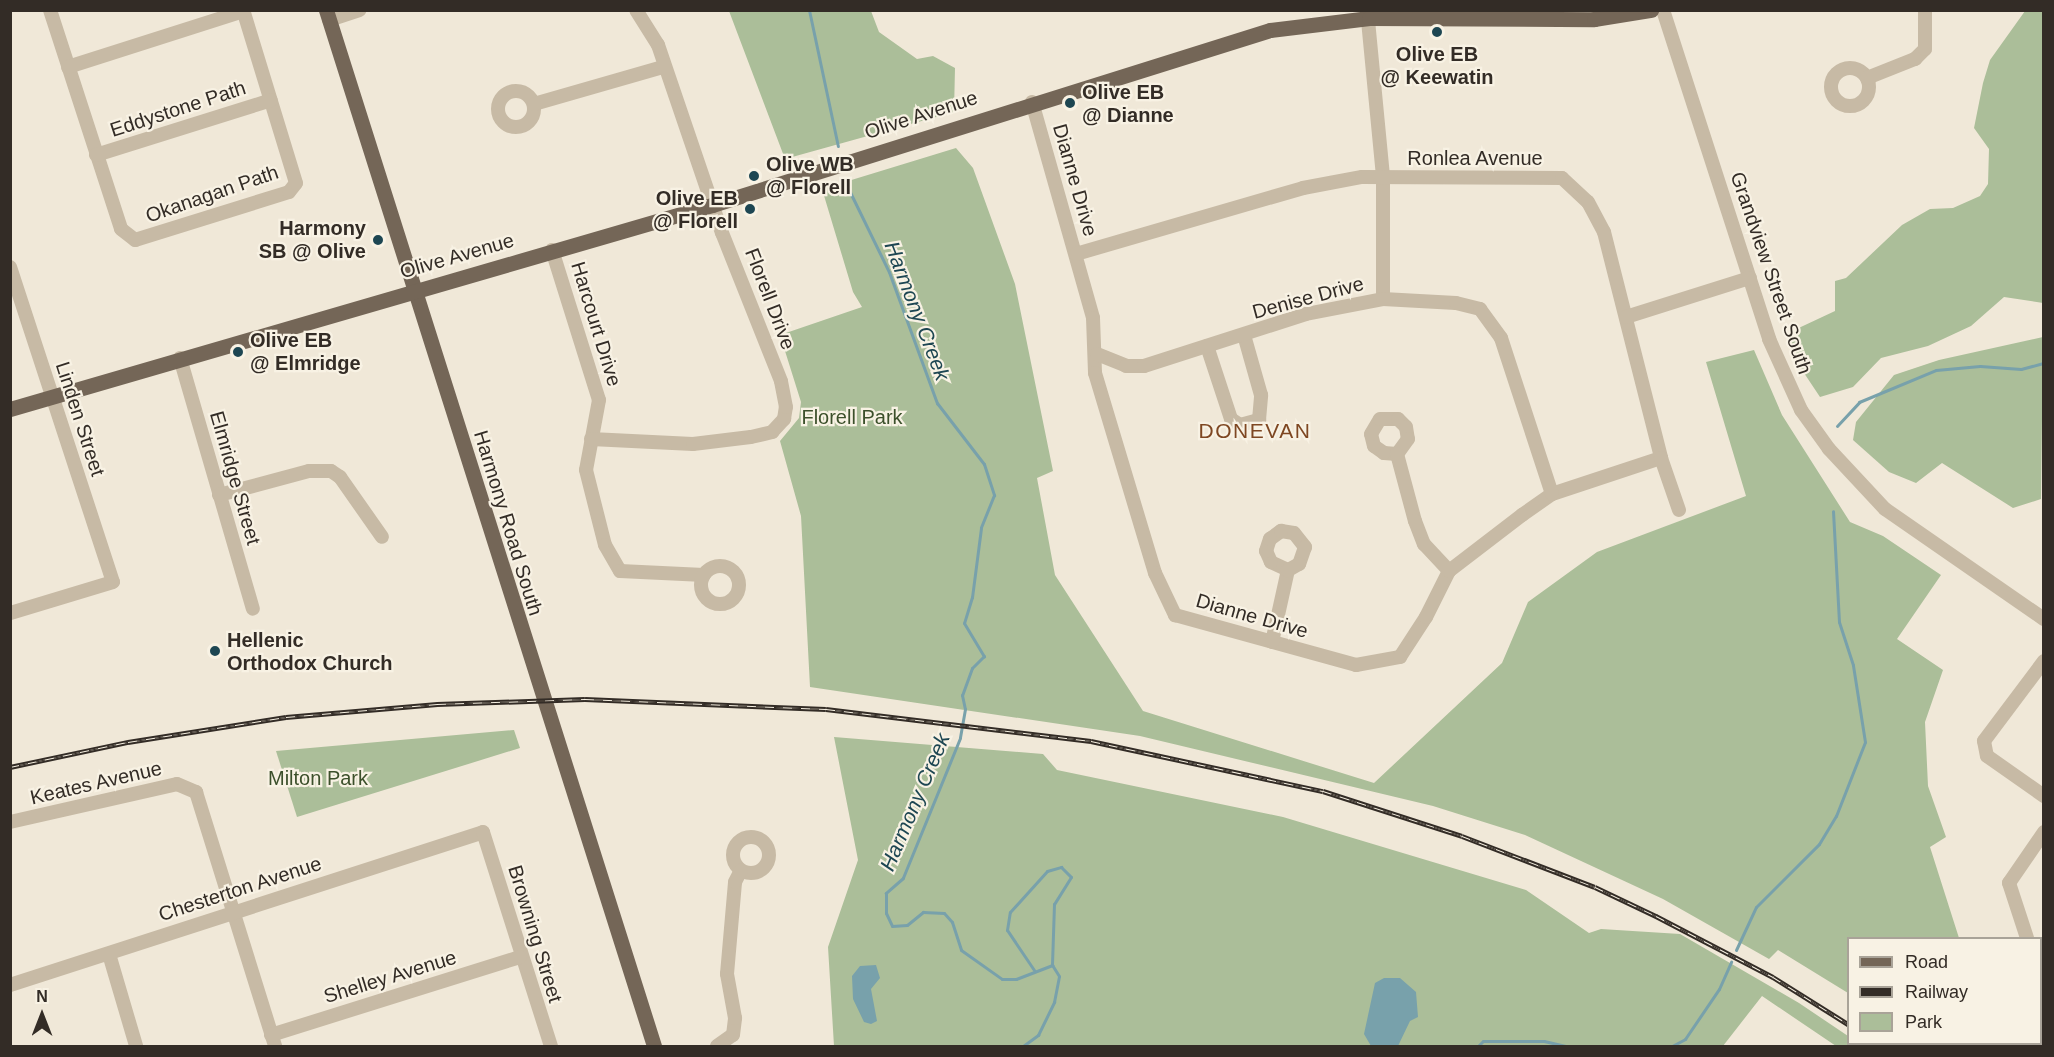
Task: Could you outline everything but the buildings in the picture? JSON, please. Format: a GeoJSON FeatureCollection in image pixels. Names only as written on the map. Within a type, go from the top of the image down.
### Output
{"type":"FeatureCollection","features":[{"type":"Feature","properties":{"kind":"main road","name":"Olive Avenue"},"geometry":{"type":"LineString","coordinates":[[10,409],[712,205],[1032,102],[1251,35],[1368,14],[1594,19],[1651,10]]}},
{"type":"Feature","properties":{"kind":"main road","name":"Harmony Road South"},"geometry":{"type":"LineString","coordinates":[[327,15],[654,1047]]}},
{"type":"Feature","properties":{"kind":"street","name":"Okanagan Path"},"geometry":{"type":"LineString","coordinates":[[50,10],[121,230],[135,240],[289,192],[296,183],[243,11]]}},
{"type":"Feature","properties":{"kind":"street"},"geometry":{"type":"LineString","coordinates":[[327,15],[359,10]]}},
{"type":"Feature","properties":{"kind":"street","name":"Florell Drive"},"geometry":{"type":"LineString","coordinates":[[591,439],[693,444],[772,432],[784,419],[783,390],[712,205],[663,66],[658,45],[636,10]]}},
{"type":"Feature","properties":{"kind":"street","name":"Grandview Street South"},"geometry":{"type":"LineString","coordinates":[[1662,10],[1783,375],[1828,449],[1884,509],[2043,619]]}},
{"type":"Feature","properties":{"kind":"street"},"geometry":{"type":"LineString","coordinates":[[1867,78],[1915,59],[1925,49],[1925,10]]}},
{"type":"Feature","properties":{"kind":"street"},"geometry":{"type":"LineString","coordinates":[[68,67],[243,11]]}},
{"type":"Feature","properties":{"kind":"street"},"geometry":{"type":"LineString","coordinates":[[1368,14],[1383,177],[1383,299]]}},
{"type":"Feature","properties":{"kind":"street"},"geometry":{"type":"LineString","coordinates":[[534,104],[663,66]]}},
{"type":"Feature","properties":{"kind":"street","name":"Eddystone Path"},"geometry":{"type":"LineString","coordinates":[[96,156],[271,100]]}},
{"type":"Feature","properties":{"kind":"street","name":"Dianne Drive"},"geometry":{"type":"LineString","coordinates":[[1032,102],[1093,318],[1097,354],[1095,373],[1155,573],[1175,615],[1356,665],[1400,657],[1426,617],[1449,572],[1552,494],[1661,458]]}},
{"type":"Feature","properties":{"kind":"street","name":"Ronlea Avenue"},"geometry":{"type":"LineString","coordinates":[[1076,254],[1303,188],[1383,177],[1562,178],[1588,202],[1604,232],[1661,458],[1679,510]]}},
{"type":"Feature","properties":{"kind":"street","name":"Harcourt Drive"},"geometry":{"type":"LineString","coordinates":[[552,250],[599,400],[586,470],[605,544],[620,572],[704,574]]}},
{"type":"Feature","properties":{"kind":"street","name":"Linden Street"},"geometry":{"type":"LineString","coordinates":[[10,267],[113,582],[10,614]]}},
{"type":"Feature","properties":{"kind":"street"},"geometry":{"type":"LineString","coordinates":[[1626,316],[1750,278]]}},
{"type":"Feature","properties":{"kind":"street","name":"Denise Drive"},"geometry":{"type":"LineString","coordinates":[[1097,354],[1126,366],[1144,366],[1325,310],[1383,299],[1456,303],[1480,309],[1502,338],[1552,494]]}},
{"type":"Feature","properties":{"kind":"street"},"geometry":{"type":"LineString","coordinates":[[1207,346],[1231,419],[1240,425],[1259,420],[1262,395],[1244,335]]}},
{"type":"Feature","properties":{"kind":"street","name":"Elmridge Street"},"geometry":{"type":"LineString","coordinates":[[180,358],[253,609]]}},
{"type":"Feature","properties":{"kind":"street"},"geometry":{"type":"LineString","coordinates":[[1397,454],[1424,543],[1449,572]]}},
{"type":"Feature","properties":{"kind":"street"},"geometry":{"type":"LineString","coordinates":[[219,495],[309,471],[331,471],[340,477],[382,537]]}},
{"type":"Feature","properties":{"kind":"street"},"geometry":{"type":"LineString","coordinates":[[1272,642],[1288,570]]}},
{"type":"Feature","properties":{"kind":"street"},"geometry":{"type":"LineString","coordinates":[[2043,660],[1984,741],[1987,756],[2043,796]]}},
{"type":"Feature","properties":{"kind":"street","name":"Keates Avenue"},"geometry":{"type":"LineString","coordinates":[[10,822],[177,784],[191,787],[200,798],[233,911]]}},
{"type":"Feature","properties":{"kind":"street","name":"Chesterton Avenue"},"geometry":{"type":"LineString","coordinates":[[10,985],[483,832]]}},
{"type":"Feature","properties":{"kind":"street","name":"Browning Street"},"geometry":{"type":"LineString","coordinates":[[483,832],[520,957],[550,1047]]}},
{"type":"Feature","properties":{"kind":"street"},"geometry":{"type":"LineString","coordinates":[[2026,937],[2009,883],[2043,832]]}},
{"type":"Feature","properties":{"kind":"street"},"geometry":{"type":"LineString","coordinates":[[717,1047],[733,1035],[735,1018],[727,974],[735,882],[741,870]]}},
{"type":"Feature","properties":{"kind":"street"},"geometry":{"type":"LineString","coordinates":[[233,911],[273,1041]]}},
{"type":"Feature","properties":{"kind":"street"},"geometry":{"type":"LineString","coordinates":[[109,954],[136,1047]]}},
{"type":"Feature","properties":{"kind":"street","name":"Shelley Avenue"},"geometry":{"type":"LineString","coordinates":[[273,1041],[520,957]]}},
{"type":"Feature","properties":{"kind":"green space"},"geometry":{"type":"Polygon","coordinates":[[[729,11],[871,11],[879,32],[917,59],[933,56],[955,68],[954,112],[785,159],[729,11]]]}},
{"type":"Feature","properties":{"kind":"green space"},"geometry":{"type":"Polygon","coordinates":[[[2025,11],[2043,11],[2043,303],[2004,297],[1971,326],[1928,346],[1881,358],[1853,387],[1820,397],[1802,370],[1788,333],[1835,311],[1835,281],[1846,278],[1902,225],[1930,209],[1953,208],[1980,196],[1988,184],[1989,149],[1974,128],[1983,83],[1990,60],[2025,11]]]}},
{"type":"Feature","properties":{"kind":"green space","name":"Florell Park"},"geometry":{"type":"Polygon","coordinates":[[[956,148],[973,168],[1015,284],[1053,471],[1037,478],[1055,575],[1143,711],[1374,783],[1502,663],[1528,602],[1597,552],[1746,496],[1706,362],[1754,350],[1782,415],[1850,522],[1883,536],[1941,575],[1897,639],[1943,670],[1925,722],[1928,786],[1946,837],[1930,847],[1959,937],[1847,937],[1847,992],[1778,950],[1769,959],[1663,899],[1525,835],[1433,806],[1140,736],[810,687],[801,516],[780,441],[799,418],[801,402],[780,335],[862,307],[853,292],[822,189],[956,148]]]}},
{"type":"Feature","properties":{"kind":"green space"},"geometry":{"type":"Polygon","coordinates":[[[2043,337],[2041,499],[2013,508],[1942,463],[1916,483],[1889,472],[1853,440],[1856,422],[1894,375],[1939,360],[2043,337]]]}},
{"type":"Feature","properties":{"kind":"green space","name":"Milton Park"},"geometry":{"type":"Polygon","coordinates":[[[514,730],[520,748],[297,817],[276,751],[514,730]]]}},
{"type":"Feature","properties":{"kind":"green space"},"geometry":{"type":"Polygon","coordinates":[[[834,737],[1043,754],[1057,770],[1283,817],[1526,890],[1589,933],[1601,929],[1680,934],[1799,1003],[1847,1035],[1847,1045],[1865,1046],[1836,1046],[1762,996],[1723,1046],[834,1046],[828,947],[858,860],[834,737]]]}},
{"type":"Feature","properties":{"kind":"water"},"geometry":{"type":"Polygon","coordinates":[[[876,965],[880,978],[871,989],[877,1021],[871,1024],[864,1022],[853,999],[852,976],[860,966],[876,965]]]}},
{"type":"Feature","properties":{"kind":"water"},"geometry":{"type":"Polygon","coordinates":[[[1384,978],[1400,978],[1416,992],[1418,1017],[1410,1021],[1398,1046],[1371,1046],[1364,1034],[1375,983],[1384,978]]]}},
{"type":"Feature","properties":{"kind":"waterway","name":"Harmony Creek"},"geometry":{"type":"LineString","coordinates":[[809,10],[838,146]]}},
{"type":"Feature","properties":{"kind":"waterway","name":"Harmony Creek"},"geometry":{"type":"LineString","coordinates":[[848,188],[889,272],[937,403],[984,464],[994,495],[981,528],[972,597],[964,623],[984,656],[972,668],[962,695],[965,709],[960,738],[903,878],[886,893],[886,913],[892,926],[907,925],[923,912],[944,913],[952,922],[961,950],[1002,979],[1016,979],[1052,965]]}},
{"type":"Feature","properties":{"kind":"waterway"},"geometry":{"type":"LineString","coordinates":[[1837,426],[1859,402],[1936,370],[1980,366],[2021,369],[2044,363]]}},
{"type":"Feature","properties":{"kind":"waterway"},"geometry":{"type":"LineString","coordinates":[[1736,950],[1756,907],[1819,844],[1836,816],[1865,742],[1853,665],[1839,622],[1833,511]]}},
{"type":"Feature","properties":{"kind":"waterway"},"geometry":{"type":"LineString","coordinates":[[1034,970],[1007,930],[1010,912],[1047,871],[1061,867],[1071,877],[1054,904],[1052,965]]}},
{"type":"Feature","properties":{"kind":"waterway"},"geometry":{"type":"LineString","coordinates":[[1672,1046],[1685,1039],[1719,989],[1731,962]]}},
{"type":"Feature","properties":{"kind":"waterway","name":"Harmony Creek"},"geometry":{"type":"LineString","coordinates":[[1023,1046],[1038,1035],[1054,1002],[1059,976],[1052,965]]}},
{"type":"Feature","properties":{"kind":"waterway"},"geometry":{"type":"LineString","coordinates":[[1478,1046],[1483,1041],[1544,1041],[1565,1046]]}},
{"type":"Feature","properties":{"kind":"railway"},"geometry":{"type":"LineString","coordinates":[[10,767],[128,742],[286,717],[437,704],[585,699],[826,709],[1091,741],[1323,791],[1462,836],[1595,887],[1656,916],[1773,977],[1847,1023]]}},
{"type":"Feature","properties":{"kind":"place","name":"Olive EB @ Keewatin"},"geometry":{"type":"Point","coordinates":[1437,32]}},
{"type":"Feature","properties":{"kind":"place","name":"Olive EB @ Dianne"},"geometry":{"type":"Point","coordinates":[1070,103]}},
{"type":"Feature","properties":{"kind":"place","name":"Olive WB @ Florell"},"geometry":{"type":"Point","coordinates":[754,176]}},
{"type":"Feature","properties":{"kind":"place","name":"Olive EB @ Florell"},"geometry":{"type":"Point","coordinates":[750,209]}},
{"type":"Feature","properties":{"kind":"place","name":"Harmony SB @ Olive"},"geometry":{"type":"Point","coordinates":[378,240]}},
{"type":"Feature","properties":{"kind":"place","name":"Olive EB @ Elmridge"},"geometry":{"type":"Point","coordinates":[238,352]}},
{"type":"Feature","properties":{"kind":"place","name":"Hellenic Orthodox Church"},"geometry":{"type":"Point","coordinates":[215,651]}},
{"type":"Feature","properties":{"kind":"district","name":"DONEVAN"},"geometry":{"type":"Point","coordinates":[1255,431]}}]}
